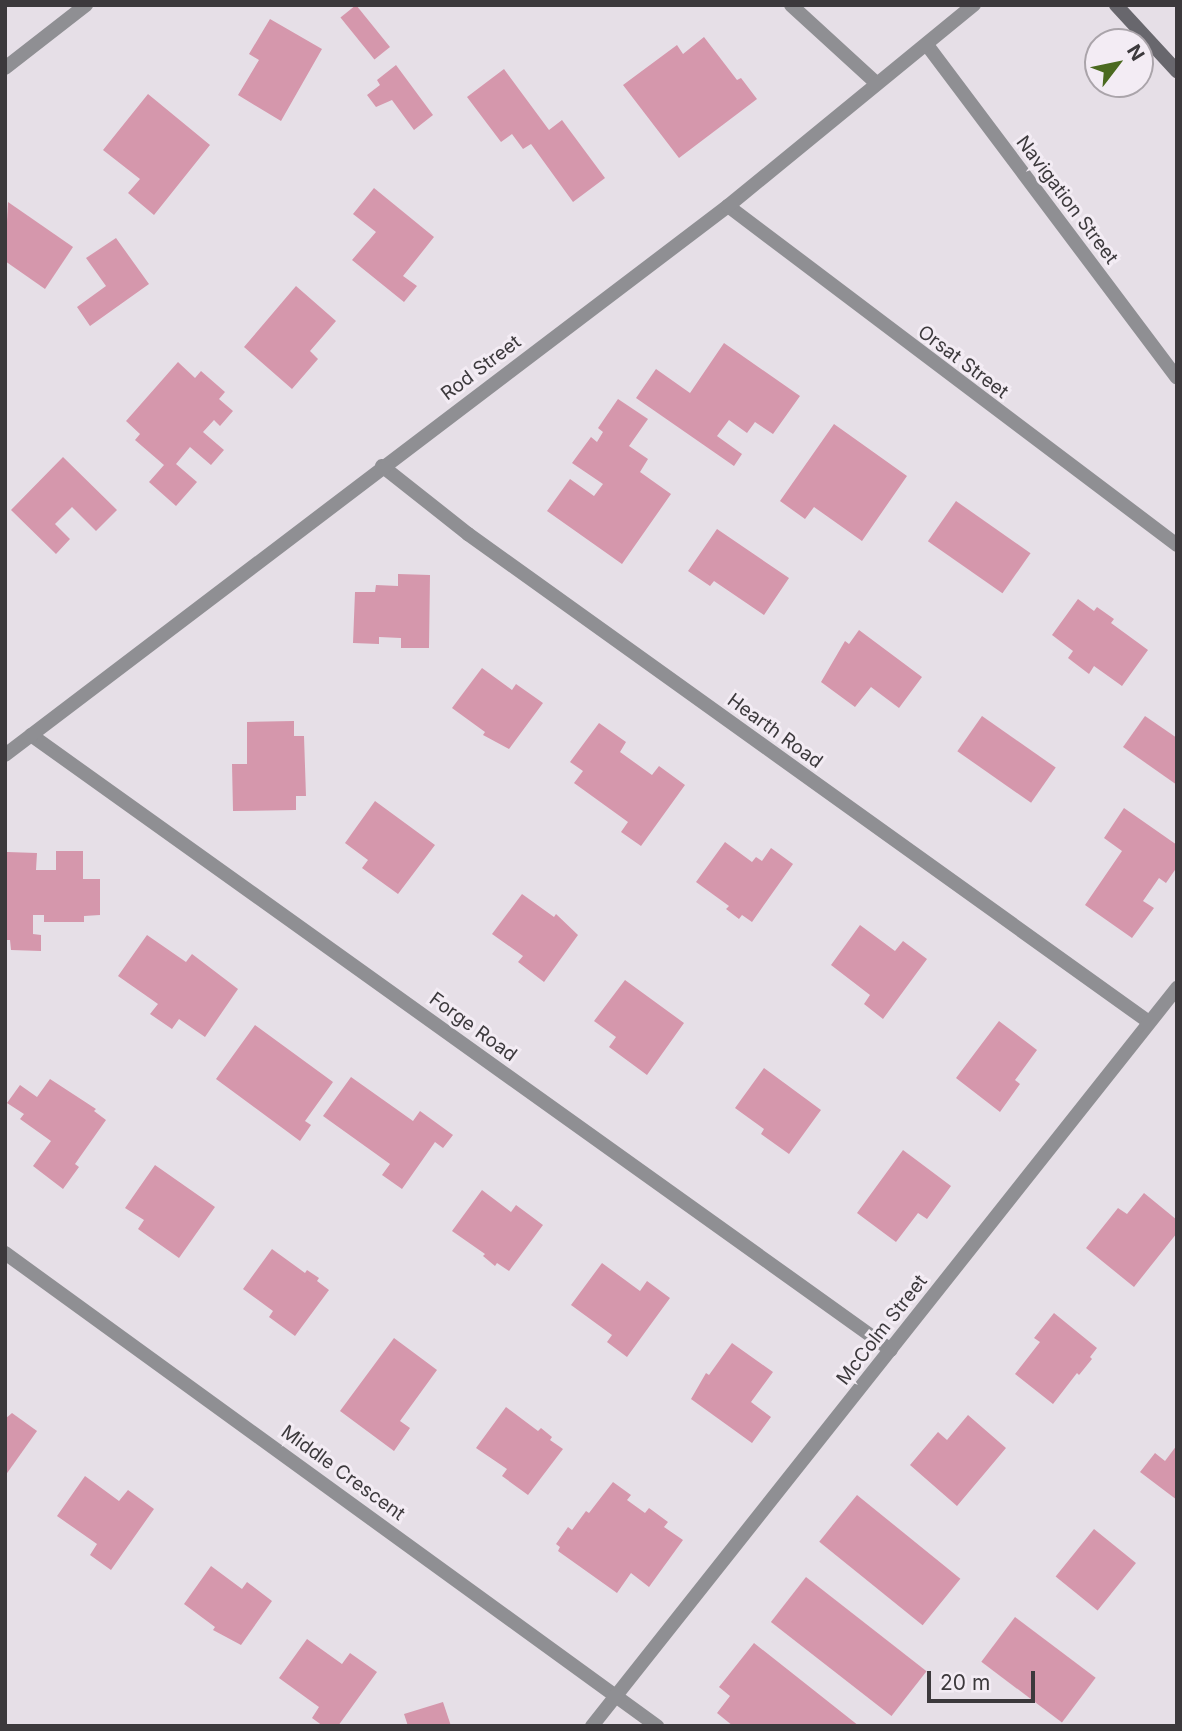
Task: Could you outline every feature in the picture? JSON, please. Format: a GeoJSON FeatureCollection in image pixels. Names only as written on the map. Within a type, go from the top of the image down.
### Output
{"type":"FeatureCollection","features":[{"type":"Feature","properties":{"kind":"main road"},"geometry":{"type":"LineString","coordinates":[[1116,5],[1177,71]]}},
{"type":"Feature","properties":{"kind":"street"},"geometry":{"type":"LineString","coordinates":[[5,68],[86,5]]}},
{"type":"Feature","properties":{"kind":"street"},"geometry":{"type":"LineString","coordinates":[[791,5],[876,83]]}},
{"type":"Feature","properties":{"kind":"street","name":"Rod Street"},"geometry":{"type":"LineString","coordinates":[[5,755],[382,466],[728,206],[974,5]]}},
{"type":"Feature","properties":{"kind":"street","name":"Navigation Street"},"geometry":{"type":"LineString","coordinates":[[927,45],[1177,378]]}},
{"type":"Feature","properties":{"kind":"street","name":"Orsat Street"},"geometry":{"type":"LineString","coordinates":[[728,206],[1177,545]]}},
{"type":"Feature","properties":{"kind":"street","name":"Hearth Road"},"geometry":{"type":"LineString","coordinates":[[382,466],[468,534],[1149,1022]]}},
{"type":"Feature","properties":{"kind":"street","name":"Forge Road"},"geometry":{"type":"LineString","coordinates":[[32,735],[891,1350]]}},
{"type":"Feature","properties":{"kind":"street","name":"McColm Street"},"geometry":{"type":"LineString","coordinates":[[592,1726],[1177,988]]}},
{"type":"Feature","properties":{"kind":"street","name":"Middle Crescent"},"geometry":{"type":"LineString","coordinates":[[5,1253],[617,1694],[657,1726]]}},
{"type":"Feature","properties":{"kind":"building"},"geometry":{"type":"Polygon","coordinates":[[[356,5],[390,47],[374,60],[340,18],[356,5]]]}},
{"type":"Feature","properties":{"kind":"building"},"geometry":{"type":"Polygon","coordinates":[[[270,19],[322,49],[281,121],[238,95],[259,60],[249,54],[270,19]]]}},
{"type":"Feature","properties":{"kind":"building"},"geometry":{"type":"Polygon","coordinates":[[[704,37],[737,80],[741,78],[757,99],[679,158],[623,85],[677,45],[683,54],[704,37]]]}},
{"type":"Feature","properties":{"kind":"building"},"geometry":{"type":"Polygon","coordinates":[[[396,65],[433,115],[414,130],[392,100],[376,107],[367,95],[380,85],[377,80],[396,65]]]}},
{"type":"Feature","properties":{"kind":"building"},"geometry":{"type":"Polygon","coordinates":[[[504,69],[549,130],[562,120],[605,178],[573,202],[531,144],[523,149],[512,134],[501,142],[467,97],[504,69]]]}},
{"type":"Feature","properties":{"kind":"building"},"geometry":{"type":"Polygon","coordinates":[[[148,94],[210,145],[154,215],[128,193],[140,179],[103,150],[148,94]]]}},
{"type":"Feature","properties":{"kind":"building"},"geometry":{"type":"Polygon","coordinates":[[[374,188],[434,237],[403,276],[417,286],[404,302],[352,260],[376,232],[353,214],[374,188]]]}},
{"type":"Feature","properties":{"kind":"building"},"geometry":{"type":"Polygon","coordinates":[[[8,202],[73,247],[45,289],[5,261],[8,202]]]}},
{"type":"Feature","properties":{"kind":"building"},"geometry":{"type":"Polygon","coordinates":[[[116,238],[149,284],[90,326],[77,307],[106,286],[86,258],[116,238]]]}},
{"type":"Feature","properties":{"kind":"building"},"geometry":{"type":"Polygon","coordinates":[[[296,286],[336,321],[310,351],[318,359],[292,389],[244,347],[296,286]]]}},
{"type":"Feature","properties":{"kind":"building"},"geometry":{"type":"Polygon","coordinates":[[[724,343],[800,396],[773,434],[755,422],[747,433],[729,420],[717,436],[742,454],[734,466],[636,398],[656,369],[690,393],[724,343]]]}},
{"type":"Feature","properties":{"kind":"building"},"geometry":{"type":"Polygon","coordinates":[[[178,362],[195,378],[201,371],[225,392],[219,399],[233,411],[220,426],[214,420],[203,432],[224,450],[211,465],[190,447],[176,464],[197,482],[176,506],[149,482],[164,465],[135,440],[140,434],[126,421],[178,362]]]}},
{"type":"Feature","properties":{"kind":"building"},"geometry":{"type":"Polygon","coordinates":[[[618,399],[648,419],[629,446],[648,459],[640,472],[671,494],[622,564],[547,511],[570,479],[594,496],[603,484],[572,463],[591,437],[597,442],[603,432],[598,428],[618,399]]]}},
{"type":"Feature","properties":{"kind":"building"},"geometry":{"type":"Polygon","coordinates":[[[834,424],[907,476],[862,541],[814,507],[805,519],[780,501],[834,424]]]}},
{"type":"Feature","properties":{"kind":"building"},"geometry":{"type":"Polygon","coordinates":[[[63,457],[117,510],[96,531],[72,507],[55,524],[70,539],[56,554],[11,510],[63,457]]]}},
{"type":"Feature","properties":{"kind":"building"},"geometry":{"type":"Polygon","coordinates":[[[956,501],[1031,553],[1002,593],[928,541],[956,501]]]}},
{"type":"Feature","properties":{"kind":"building"},"geometry":{"type":"Polygon","coordinates":[[[717,529],[789,578],[764,615],[714,581],[710,586],[688,571],[717,529]]]}},
{"type":"Feature","properties":{"kind":"building"},"geometry":{"type":"Polygon","coordinates":[[[398,574],[430,575],[429,648],[401,648],[401,638],[379,637],[379,644],[353,643],[355,592],[375,592],[376,585],[398,586],[398,574]]]}},
{"type":"Feature","properties":{"kind":"building"},"geometry":{"type":"Polygon","coordinates":[[[1078,599],[1094,611],[1097,607],[1114,619],[1111,623],[1148,650],[1122,686],[1094,666],[1089,674],[1068,658],[1073,651],[1052,635],[1078,599]]]}},
{"type":"Feature","properties":{"kind":"building"},"geometry":{"type":"Polygon","coordinates":[[[859,630],[922,677],[899,708],[871,687],[855,707],[821,682],[845,641],[849,644],[859,630]]]}},
{"type":"Feature","properties":{"kind":"building"},"geometry":{"type":"Polygon","coordinates":[[[482,668],[512,690],[516,684],[543,703],[509,749],[483,735],[485,732],[452,708],[482,668]]]}},
{"type":"Feature","properties":{"kind":"building"},"geometry":{"type":"Polygon","coordinates":[[[982,716],[1056,768],[1031,803],[957,751],[982,716]]]}},
{"type":"Feature","properties":{"kind":"building"},"geometry":{"type":"Polygon","coordinates":[[[1145,716],[1177,738],[1177,785],[1123,747],[1145,716]]]}},
{"type":"Feature","properties":{"kind":"building"},"geometry":{"type":"Polygon","coordinates":[[[294,721],[294,736],[304,736],[306,796],[296,796],[296,810],[233,811],[232,764],[247,764],[247,722],[294,721]]]}},
{"type":"Feature","properties":{"kind":"building"},"geometry":{"type":"Polygon","coordinates":[[[599,723],[626,742],[620,752],[652,775],[659,766],[685,785],[641,846],[621,832],[628,822],[574,783],[583,771],[570,762],[599,723]]]}},
{"type":"Feature","properties":{"kind":"building"},"geometry":{"type":"Polygon","coordinates":[[[375,801],[435,845],[398,894],[362,868],[368,860],[345,843],[375,801]]]}},
{"type":"Feature","properties":{"kind":"building"},"geometry":{"type":"Polygon","coordinates":[[[1124,808],[1177,845],[1177,867],[1166,883],[1159,878],[1143,901],[1154,908],[1132,938],[1085,905],[1122,851],[1104,838],[1124,808]]]}},
{"type":"Feature","properties":{"kind":"building"},"geometry":{"type":"Polygon","coordinates":[[[725,842],[752,862],[756,857],[762,861],[771,848],[793,864],[752,922],[742,915],[739,919],[726,909],[729,906],[696,882],[725,842]]]}},
{"type":"Feature","properties":{"kind":"building"},"geometry":{"type":"Polygon","coordinates":[[[56,851],[83,851],[83,879],[100,879],[100,915],[84,916],[84,922],[44,922],[44,915],[33,915],[33,934],[41,935],[41,951],[11,950],[10,940],[5,940],[7,852],[37,853],[36,870],[56,870],[56,851]]]}},
{"type":"Feature","properties":{"kind":"building"},"geometry":{"type":"Polygon","coordinates":[[[522,894],[554,917],[556,914],[578,935],[544,982],[518,962],[523,956],[492,934],[522,894]]]}},
{"type":"Feature","properties":{"kind":"building"},"geometry":{"type":"Polygon","coordinates":[[[860,925],[895,951],[903,941],[927,959],[883,1019],[864,1004],[870,995],[831,965],[860,925]]]}},
{"type":"Feature","properties":{"kind":"building"},"geometry":{"type":"Polygon","coordinates":[[[147,935],[186,962],[192,954],[238,989],[205,1037],[179,1019],[172,1029],[150,1014],[158,1004],[118,976],[147,935]]]}},
{"type":"Feature","properties":{"kind":"building"},"geometry":{"type":"Polygon","coordinates":[[[625,980],[684,1023],[647,1075],[609,1047],[616,1037],[594,1021],[625,980]]]}},
{"type":"Feature","properties":{"kind":"building"},"geometry":{"type":"Polygon","coordinates":[[[999,1021],[1037,1050],[1015,1080],[1020,1084],[1000,1112],[956,1078],[999,1021]]]}},
{"type":"Feature","properties":{"kind":"building"},"geometry":{"type":"Polygon","coordinates":[[[255,1025],[333,1082],[305,1121],[311,1125],[300,1141],[216,1079],[255,1025]]]}},
{"type":"Feature","properties":{"kind":"building"},"geometry":{"type":"Polygon","coordinates":[[[764,1068],[821,1110],[789,1154],[761,1134],[764,1129],[735,1108],[764,1068]]]}},
{"type":"Feature","properties":{"kind":"building"},"geometry":{"type":"Polygon","coordinates":[[[351,1077],[413,1121],[420,1111],[453,1135],[443,1148],[435,1142],[402,1189],[382,1175],[390,1164],[323,1116],[351,1077]]]}},
{"type":"Feature","properties":{"kind":"building"},"geometry":{"type":"Polygon","coordinates":[[[50,1079],[96,1109],[94,1111],[106,1120],[75,1164],[79,1167],[63,1189],[33,1166],[51,1141],[20,1119],[24,1114],[7,1103],[20,1085],[37,1097],[50,1079]]]}},
{"type":"Feature","properties":{"kind":"building"},"geometry":{"type":"Polygon","coordinates":[[[903,1150],[951,1186],[927,1219],[918,1213],[896,1242],[857,1213],[903,1150]]]}},
{"type":"Feature","properties":{"kind":"building"},"geometry":{"type":"Polygon","coordinates":[[[155,1165],[215,1207],[179,1258],[138,1229],[144,1220],[125,1208],[155,1165]]]}},
{"type":"Feature","properties":{"kind":"building"},"geometry":{"type":"Polygon","coordinates":[[[482,1190],[511,1212],[516,1205],[543,1225],[509,1271],[497,1263],[495,1266],[483,1256],[485,1254],[452,1231],[482,1190]]]}},
{"type":"Feature","properties":{"kind":"building"},"geometry":{"type":"Polygon","coordinates":[[[1144,1193],[1177,1220],[1177,1233],[1134,1287],[1086,1248],[1118,1208],[1127,1214],[1144,1193]]]}},
{"type":"Feature","properties":{"kind":"building"},"geometry":{"type":"Polygon","coordinates":[[[272,1249],[305,1273],[307,1270],[319,1278],[317,1281],[329,1290],[295,1336],[269,1317],[273,1311],[243,1289],[272,1249]]]}},
{"type":"Feature","properties":{"kind":"building"},"geometry":{"type":"Polygon","coordinates":[[[602,1263],[640,1291],[647,1281],[670,1298],[627,1357],[607,1342],[612,1335],[571,1305],[602,1263]]]}},
{"type":"Feature","properties":{"kind":"building"},"geometry":{"type":"Polygon","coordinates":[[[1054,1313],[1097,1348],[1090,1357],[1092,1359],[1079,1375],[1077,1373],[1053,1404],[1015,1374],[1040,1342],[1034,1338],[1054,1313]]]}},
{"type":"Feature","properties":{"kind":"building"},"geometry":{"type":"Polygon","coordinates":[[[394,1338],[437,1370],[400,1421],[410,1428],[394,1451],[340,1411],[394,1338]]]}},
{"type":"Feature","properties":{"kind":"building"},"geometry":{"type":"Polygon","coordinates":[[[732,1343],[773,1372],[751,1402],[771,1417],[752,1443],[691,1399],[706,1373],[709,1375],[732,1343]]]}},
{"type":"Feature","properties":{"kind":"building"},"geometry":{"type":"Polygon","coordinates":[[[506,1407],[538,1431],[541,1428],[552,1437],[550,1440],[563,1449],[528,1495],[502,1476],[507,1469],[476,1448],[506,1407]]]}},
{"type":"Feature","properties":{"kind":"building"},"geometry":{"type":"Polygon","coordinates":[[[12,1413],[37,1431],[5,1476],[5,1419],[12,1413]]]}},
{"type":"Feature","properties":{"kind":"building"},"geometry":{"type":"Polygon","coordinates":[[[968,1415],[1006,1448],[957,1506],[910,1465],[938,1432],[947,1440],[968,1415]]]}},
{"type":"Feature","properties":{"kind":"building"},"geometry":{"type":"Polygon","coordinates":[[[1177,1445],[1177,1500],[1140,1472],[1155,1453],[1165,1461],[1177,1445]]]}},
{"type":"Feature","properties":{"kind":"building"},"geometry":{"type":"Polygon","coordinates":[[[85,1476],[119,1501],[128,1490],[154,1509],[111,1570],[90,1555],[97,1544],[57,1516],[85,1476]]]}},
{"type":"Feature","properties":{"kind":"building"},"geometry":{"type":"Polygon","coordinates":[[[613,1482],[631,1495],[627,1500],[645,1513],[649,1508],[668,1522],[664,1527],[683,1540],[649,1587],[631,1573],[617,1593],[558,1551],[560,1547],[556,1544],[568,1527],[572,1530],[586,1511],[589,1513],[613,1482]]]}},
{"type":"Feature","properties":{"kind":"building"},"geometry":{"type":"Polygon","coordinates":[[[857,1495],[960,1579],[923,1625],[819,1542],[857,1495]]]}},
{"type":"Feature","properties":{"kind":"building"},"geometry":{"type":"Polygon","coordinates":[[[1094,1529],[1136,1563],[1098,1610],[1056,1576],[1094,1529]]]}},
{"type":"Feature","properties":{"kind":"building"},"geometry":{"type":"Polygon","coordinates":[[[211,1566],[242,1589],[247,1582],[272,1601],[241,1645],[213,1630],[215,1627],[184,1604],[211,1566]]]}},
{"type":"Feature","properties":{"kind":"building"},"geometry":{"type":"Polygon","coordinates":[[[806,1577],[927,1671],[891,1716],[771,1622],[806,1577]]]}},
{"type":"Feature","properties":{"kind":"building"},"geometry":{"type":"Polygon","coordinates":[[[1015,1617],[1096,1678],[1062,1723],[981,1662],[1015,1617]]]}},
{"type":"Feature","properties":{"kind":"building"},"geometry":{"type":"Polygon","coordinates":[[[307,1639],[342,1664],[350,1653],[377,1672],[338,1726],[323,1726],[312,1718],[319,1707],[279,1678],[307,1639]]]}},
{"type":"Feature","properties":{"kind":"building"},"geometry":{"type":"Polygon","coordinates":[[[754,1643],[859,1726],[733,1726],[717,1713],[730,1696],[719,1687],[754,1643]]]}},
{"type":"Feature","properties":{"kind":"building"},"geometry":{"type":"Polygon","coordinates":[[[443,1702],[451,1726],[408,1726],[404,1714],[443,1702]]]}}]}
